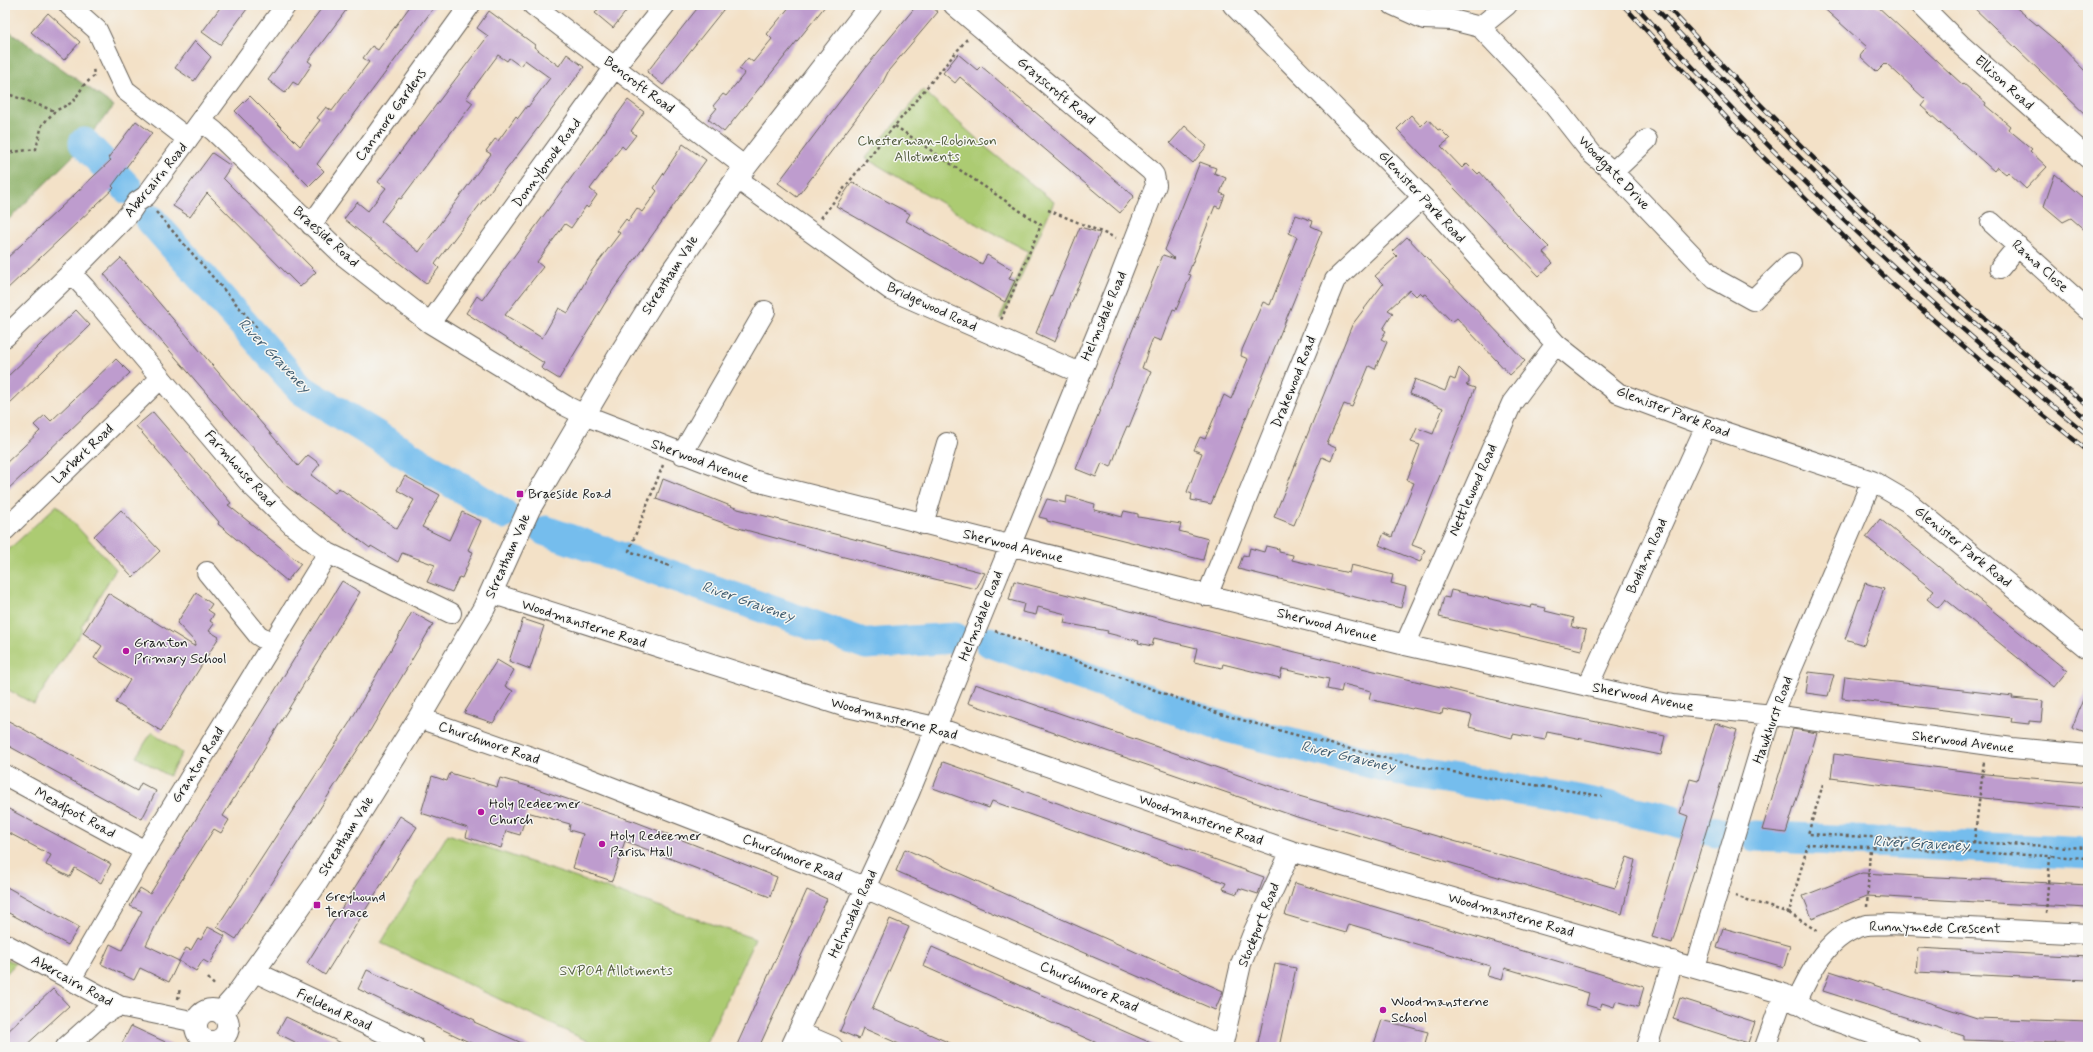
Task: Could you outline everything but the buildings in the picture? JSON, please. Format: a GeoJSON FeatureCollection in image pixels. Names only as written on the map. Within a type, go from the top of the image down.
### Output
{"type":"FeatureCollection","features":[{"type":"Feature","properties":{"kind":"main road","name":"Streatham Vale"},"geometry":{"type":"LineString","coordinates":[[221,1013],[235,999],[332,859],[419,718],[477,621],[529,509],[584,415],[668,278],[740,172],[871,5]]}},
{"type":"Feature","properties":{"kind":"main road"},"geometry":{"type":"LineString","coordinates":[[215,1010],[221,1013],[228,1023],[223,1043],[202,1040],[196,1032],[196,1022],[203,1012],[215,1010]]}},
{"type":"Feature","properties":{"kind":"street"},"geometry":{"type":"LineString","coordinates":[[69,5],[97,30],[125,90],[188,140]]}},
{"type":"Feature","properties":{"kind":"street","name":"Abercairn Road"},"geometry":{"type":"LineString","coordinates":[[5,336],[71,273],[129,214],[138,202],[146,196],[286,5]]}},
{"type":"Feature","properties":{"kind":"street","name":"Canmore Gardens"},"geometry":{"type":"LineString","coordinates":[[311,225],[470,5]]}},
{"type":"Feature","properties":{"kind":"street","name":"Bencroft Road"},"geometry":{"type":"LineString","coordinates":[[532,5],[615,67],[740,172]]}},
{"type":"Feature","properties":{"kind":"street","name":"Donnybrook Road"},"geometry":{"type":"LineString","coordinates":[[430,323],[615,67],[665,5]]}},
{"type":"Feature","properties":{"kind":"street","name":"Grayscroft Road"},"geometry":{"type":"LineString","coordinates":[[954,5],[1150,170],[1156,179]]}},
{"type":"Feature","properties":{"kind":"street","name":"Glenister Park Road"},"geometry":{"type":"LineString","coordinates":[[1233,5],[1423,197],[1556,344],[1618,393],[1706,426],[1872,480],[1908,502],[2088,649]]}},
{"type":"Feature","properties":{"kind":"street","name":"Woodgate Drive"},"geometry":{"type":"LineString","coordinates":[[1393,5],[1424,20],[1452,20],[1480,28],[1552,102],[1592,154],[1613,172],[1715,279],[1753,300],[1791,264]]}},
{"type":"Feature","properties":{"kind":"street"},"geometry":{"type":"LineString","coordinates":[[1480,28],[1507,5]]}},
{"type":"Feature","properties":{"kind":"street","name":"Ellison Road"},"geometry":{"type":"LineString","coordinates":[[1921,5],[1962,46],[2088,158]]}},
{"type":"Feature","properties":{"kind":"street","name":"Braeside Road"},"geometry":{"type":"LineString","coordinates":[[201,122],[214,131],[344,256],[430,323],[566,406],[584,415]]}},
{"type":"Feature","properties":{"kind":"street"},"geometry":{"type":"LineString","coordinates":[[1613,172],[1647,140]]}},
{"type":"Feature","properties":{"kind":"street","name":"Bridgewood Road"},"geometry":{"type":"LineString","coordinates":[[740,172],[892,290],[1080,373]]}},
{"type":"Feature","properties":{"kind":"street","name":"Helmsdale Road"},"geometry":{"type":"LineString","coordinates":[[795,1039],[909,793],[1154,192],[1156,179]]}},
{"type":"Feature","properties":{"kind":"street","name":"Drakewood Road"},"geometry":{"type":"LineString","coordinates":[[1207,596],[1335,280],[1423,197]]}},
{"type":"Feature","properties":{"kind":"street","name":"Rama Close"},"geometry":{"type":"LineString","coordinates":[[1991,222],[2088,310]]}},
{"type":"Feature","properties":{"kind":"street"},"geometry":{"type":"LineString","coordinates":[[2000,268],[2018,246]]}},
{"type":"Feature","properties":{"kind":"street","name":"Farmhouse Road"},"geometry":{"type":"LineString","coordinates":[[71,273],[251,485],[292,526],[328,553],[451,613]]}},
{"type":"Feature","properties":{"kind":"street"},"geometry":{"type":"LineString","coordinates":[[675,452],[765,311]]}},
{"type":"Feature","properties":{"kind":"street","name":"Nettlewood Road"},"geometry":{"type":"LineString","coordinates":[[1405,645],[1512,403],[1556,344]]}},
{"type":"Feature","properties":{"kind":"street","name":"Larbert Road"},"geometry":{"type":"LineString","coordinates":[[5,530],[161,378]]}},
{"type":"Feature","properties":{"kind":"street","name":"Sherwood Avenue"},"geometry":{"type":"LineString","coordinates":[[584,415],[675,452],[752,480],[1405,645],[1672,705],[1773,716],[1986,745],[2088,755]]}},
{"type":"Feature","properties":{"kind":"street","name":"Bodiam Road"},"geometry":{"type":"LineString","coordinates":[[1588,686],[1706,426]]}},
{"type":"Feature","properties":{"kind":"street"},"geometry":{"type":"LineString","coordinates":[[923,524],[947,443]]}},
{"type":"Feature","properties":{"kind":"street","name":"Hawkhurst Road"},"geometry":{"type":"LineString","coordinates":[[1695,967],[1768,724],[1773,716],[1872,480]]}},
{"type":"Feature","properties":{"kind":"street","name":"Granton Road"},"geometry":{"type":"LineString","coordinates":[[72,979],[145,851],[328,553]]}},
{"type":"Feature","properties":{"kind":"street"},"geometry":{"type":"LineString","coordinates":[[208,572],[258,634],[272,644]]}},
{"type":"Feature","properties":{"kind":"street","name":"Woodmansterne Road"},"geometry":{"type":"LineString","coordinates":[[491,593],[843,706],[936,727],[1290,851],[1695,967],[1790,999],[1818,1015],[1910,1047]]}},
{"type":"Feature","properties":{"kind":"street","name":"Churchmore Road"},"geometry":{"type":"LineString","coordinates":[[419,718],[647,800],[829,872],[1223,1046]]}},
{"type":"Feature","properties":{"kind":"street","name":"Meadfoot Road"},"geometry":{"type":"LineString","coordinates":[[5,775],[145,851]]}},
{"type":"Feature","properties":{"kind":"street","name":"Stockport Road"},"geometry":{"type":"LineString","coordinates":[[1223,1046],[1242,964],[1254,931],[1290,851]]}},
{"type":"Feature","properties":{"kind":"street","name":"Runnymede Crescent"},"geometry":{"type":"LineString","coordinates":[[1765,1047],[1790,999],[1819,958],[1834,942],[1850,932],[1866,925],[1889,924],[2088,934]]}},
{"type":"Feature","properties":{"kind":"street","name":"Abercairn Road"},"geometry":{"type":"LineString","coordinates":[[5,944],[72,979],[119,1006],[196,1022]]}},
{"type":"Feature","properties":{"kind":"street"},"geometry":{"type":"LineString","coordinates":[[1647,1047],[1673,961]]}},
{"type":"Feature","properties":{"kind":"street","name":"Fieldend Road"},"geometry":{"type":"LineString","coordinates":[[254,971],[414,1047]]}},
{"type":"Feature","properties":{"kind":"street"},"geometry":{"type":"LineString","coordinates":[[66,1047],[102,1014],[119,1006]]}},
{"type":"Feature","properties":{"kind":"street"},"geometry":{"type":"LineString","coordinates":[[795,1039],[832,1047]]}},
{"type":"Feature","properties":{"kind":"path"},"geometry":{"type":"LineString","coordinates":[[820,220],[969,37]]}},
{"type":"Feature","properties":{"kind":"path"},"geometry":{"type":"LineString","coordinates":[[5,153],[36,149],[42,125],[55,111],[73,102],[84,85],[94,76],[92,61]]}},
{"type":"Feature","properties":{"kind":"path"},"geometry":{"type":"LineString","coordinates":[[5,93],[55,111]]}},
{"type":"Feature","properties":{"kind":"path"},"geometry":{"type":"LineString","coordinates":[[895,126],[1041,225],[1001,321]]}},
{"type":"Feature","properties":{"kind":"path"},"geometry":{"type":"LineString","coordinates":[[146,196],[158,216],[178,240],[259,330]]}},
{"type":"Feature","properties":{"kind":"path"},"geometry":{"type":"LineString","coordinates":[[1048,210],[1120,240]]}},
{"type":"Feature","properties":{"kind":"path"},"geometry":{"type":"LineString","coordinates":[[672,567],[629,551],[675,452]]}},
{"type":"Feature","properties":{"kind":"path"},"geometry":{"type":"LineString","coordinates":[[978,624],[1217,713],[1296,735],[1416,766],[1602,796]]}},
{"type":"Feature","properties":{"kind":"path"},"geometry":{"type":"LineString","coordinates":[[1974,843],[1986,745]]}},
{"type":"Feature","properties":{"kind":"path"},"geometry":{"type":"LineString","coordinates":[[1823,784],[1808,834],[2088,848]]}},
{"type":"Feature","properties":{"kind":"path"},"geometry":{"type":"LineString","coordinates":[[1789,913],[1808,844],[2088,858]]}},
{"type":"Feature","properties":{"kind":"path"},"geometry":{"type":"LineString","coordinates":[[1866,925],[1870,847]]}},
{"type":"Feature","properties":{"kind":"path"},"geometry":{"type":"LineString","coordinates":[[2045,932],[2050,856]]}},
{"type":"Feature","properties":{"kind":"path"},"geometry":{"type":"LineString","coordinates":[[1718,891],[1789,913],[1834,942]]}},
{"type":"Feature","properties":{"kind":"path"},"geometry":{"type":"LineString","coordinates":[[208,978],[216,987]]}},
{"type":"Feature","properties":{"kind":"path"},"geometry":{"type":"LineString","coordinates":[[178,998],[180,988]]}},
{"type":"Feature","properties":{"kind":"green space"},"geometry":{"type":"Polygon","coordinates":[[[5,28],[114,106],[72,157],[5,223],[5,28]]]}},
{"type":"Feature","properties":{"kind":"green space","name":"Chesterman-Robinson Allotments"},"geometry":{"type":"Polygon","coordinates":[[[923,90],[988,149],[1054,202],[1002,319],[1000,318],[1028,251],[978,225],[866,158],[923,90]]]}},
{"type":"Feature","properties":{"kind":"green space"},"geometry":{"type":"Polygon","coordinates":[[[57,505],[116,569],[81,627],[83,629],[34,704],[5,688],[5,553],[57,505]]]}},
{"type":"Feature","properties":{"kind":"green space"},"geometry":{"type":"Polygon","coordinates":[[[152,732],[182,753],[169,776],[136,757],[152,732]]]}},
{"type":"Feature","properties":{"kind":"green space","name":"SVPOA Allotments"},"geometry":{"type":"Polygon","coordinates":[[[448,834],[755,939],[704,1047],[600,1047],[381,943],[448,834]]]}},
{"type":"Feature","properties":{"kind":"green space"},"geometry":{"type":"Polygon","coordinates":[[[5,959],[16,963],[5,975],[5,959]]]}},
{"type":"Feature","properties":{"kind":"waterway","name":"River Graveney"},"geometry":{"type":"LineString","coordinates":[[84,143],[128,189]]}},
{"type":"Feature","properties":{"kind":"waterway","name":"River Graveney"},"geometry":{"type":"LineString","coordinates":[[151,220],[302,390],[503,514]]}},
{"type":"Feature","properties":{"kind":"waterway","name":"River Graveney"},"geometry":{"type":"LineString","coordinates":[[546,531],[866,644],[955,638]]}},
{"type":"Feature","properties":{"kind":"waterway","name":"River Graveney"},"geometry":{"type":"LineString","coordinates":[[990,642],[1215,724],[1413,773],[1568,798],[1654,816],[1716,832]]}},
{"type":"Feature","properties":{"kind":"waterway","name":"River Graveney"},"geometry":{"type":"LineString","coordinates":[[1755,836],[2088,853]]}},
{"type":"Feature","properties":{"kind":"railway"},"geometry":{"type":"LineString","coordinates":[[1623,5],[1758,152],[1891,283],[2037,410],[2088,451]]}},
{"type":"Feature","properties":{"kind":"railway"},"geometry":{"type":"LineString","coordinates":[[1635,5],[1742,119],[1853,229],[1969,334],[2088,435]]}},
{"type":"Feature","properties":{"kind":"railway"},"geometry":{"type":"LineString","coordinates":[[1653,5],[1704,60],[1863,220],[1918,272],[2030,372],[2088,420]]}},
{"type":"Feature","properties":{"kind":"railway"},"geometry":{"type":"LineString","coordinates":[[1666,5],[1766,111],[1870,213],[1977,312],[2088,406]]}},
{"type":"Feature","properties":{"kind":"place","name":"Braeside Road"},"geometry":{"type":"Point","coordinates":[520,494]}},
{"type":"Feature","properties":{"kind":"place","name":"Granton Primary School"},"geometry":{"type":"Point","coordinates":[126,651]}},
{"type":"Feature","properties":{"kind":"place","name":"Holy Redeemer Church"},"geometry":{"type":"Point","coordinates":[481,812]}},
{"type":"Feature","properties":{"kind":"place","name":"Holy Redeemer Parish Hall"},"geometry":{"type":"Point","coordinates":[602,844]}},
{"type":"Feature","properties":{"kind":"place","name":"Greyhound Terrace"},"geometry":{"type":"Point","coordinates":[317,905]}},
{"type":"Feature","properties":{"kind":"place","name":"Woodmansterne School"},"geometry":{"type":"Point","coordinates":[1383,1010]}}]}
